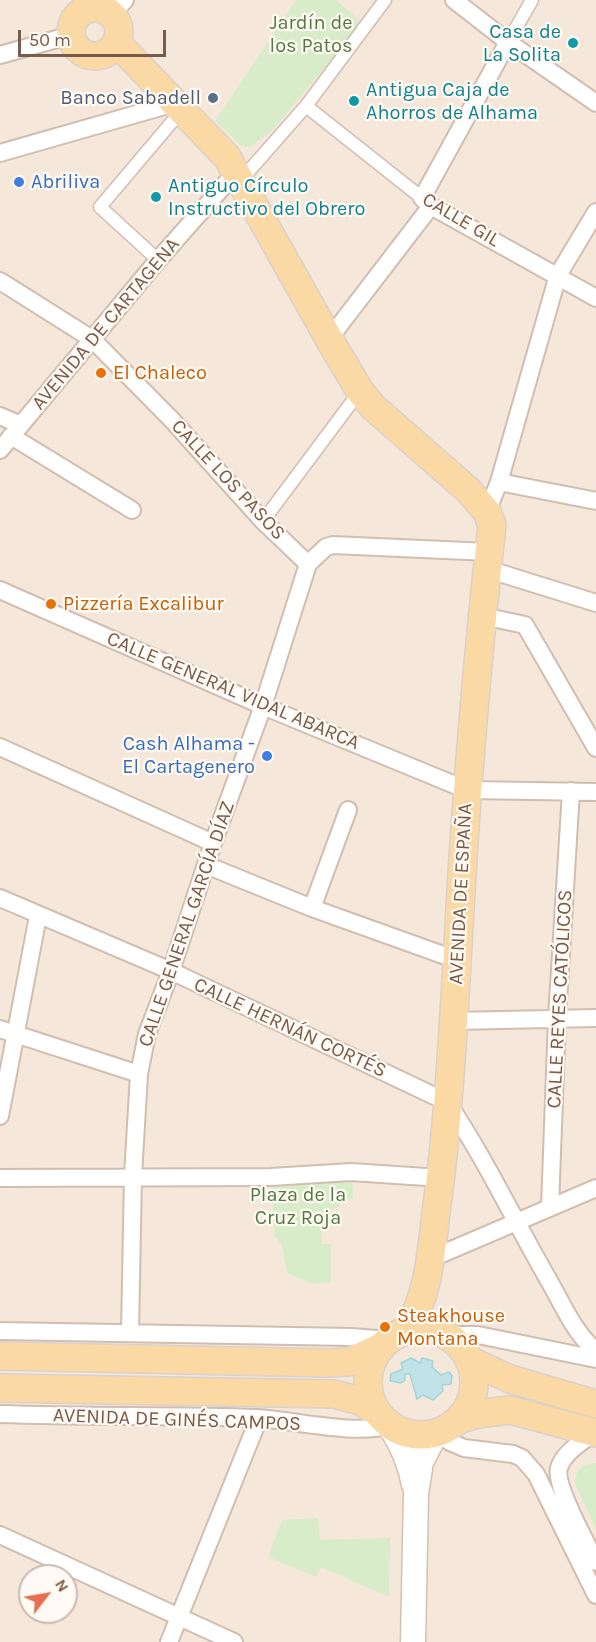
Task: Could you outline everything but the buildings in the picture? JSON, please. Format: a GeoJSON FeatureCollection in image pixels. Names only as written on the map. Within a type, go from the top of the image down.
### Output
{"type":"FeatureCollection","features":[{"type":"Feature","properties":{"kind":"main road"},"geometry":{"type":"LineString","coordinates":[[105,5],[119,31],[108,49],[85,54],[78,49],[71,35],[74,20],[85,9],[105,5]]}},
{"type":"Feature","properties":{"kind":"main road"},"geometry":{"type":"LineString","coordinates":[[108,49],[179,107],[227,157],[360,391],[373,407],[469,491],[487,512]]}},
{"type":"Feature","properties":{"kind":"main road","name":"AVENIDA DE ESPAÑA"},"geometry":{"type":"LineString","coordinates":[[429,1268],[441,1178],[454,1021],[467,790],[492,525],[487,512]]}},
{"type":"Feature","properties":{"kind":"main road"},"geometry":{"type":"LineString","coordinates":[[429,1268],[439,1326],[447,1335]]}},
{"type":"Feature","properties":{"kind":"main road"},"geometry":{"type":"LineString","coordinates":[[416,1494],[410,1464],[399,1439],[369,1397],[367,1380],[370,1363],[417,1313],[429,1268]]}},
{"type":"Feature","properties":{"kind":"main road"},"geometry":{"type":"LineString","coordinates":[[0,1356],[328,1363],[350,1362],[391,1339],[423,1328],[440,1332],[455,1340],[466,1353],[473,1368],[474,1385],[471,1401],[463,1415],[444,1428],[421,1462],[416,1494],[413,1642]]}},
{"type":"Feature","properties":{"kind":"main road"},"geometry":{"type":"LineString","coordinates":[[469,1360],[510,1379],[596,1404]]}},
{"type":"Feature","properties":{"kind":"main road","name":"AVENIDA DE GINÉS CAMPOS"},"geometry":{"type":"LineString","coordinates":[[0,1388],[334,1394],[360,1401],[383,1419]]}},
{"type":"Feature","properties":{"kind":"main road"},"geometry":{"type":"LineString","coordinates":[[383,1419],[404,1433],[420,1436],[477,1414],[510,1410],[596,1433]]}},
{"type":"Feature","properties":{"kind":"street"},"geometry":{"type":"LineString","coordinates":[[238,176],[306,106],[385,0]]}},
{"type":"Feature","properties":{"kind":"street"},"geometry":{"type":"LineString","coordinates":[[454,0],[508,42],[596,103]]}},
{"type":"Feature","properties":{"kind":"street"},"geometry":{"type":"LineString","coordinates":[[329,339],[427,202],[508,42],[532,0]]}},
{"type":"Feature","properties":{"kind":"street"},"geometry":{"type":"LineString","coordinates":[[0,55],[71,35]]}},
{"type":"Feature","properties":{"kind":"street","name":"CALLE GIL"},"geometry":{"type":"LineString","coordinates":[[306,106],[427,202],[596,298]]}},
{"type":"Feature","properties":{"kind":"street"},"geometry":{"type":"LineString","coordinates":[[0,153],[179,107]]}},
{"type":"Feature","properties":{"kind":"street"},"geometry":{"type":"LineString","coordinates":[[158,260],[100,207],[179,107]]}},
{"type":"Feature","properties":{"kind":"street","name":"AVENIDA DE CARTAGENA"},"geometry":{"type":"LineString","coordinates":[[0,450],[158,260],[238,176]]}},
{"type":"Feature","properties":{"kind":"street"},"geometry":{"type":"LineString","coordinates":[[487,512],[499,482],[558,275],[596,212]]}},
{"type":"Feature","properties":{"kind":"street","name":"CALLE LOS PASOS"},"geometry":{"type":"LineString","coordinates":[[0,281],[92,339],[171,419],[263,521],[308,564]]}},
{"type":"Feature","properties":{"kind":"street"},"geometry":{"type":"LineString","coordinates":[[263,521],[360,391]]}},
{"type":"Feature","properties":{"kind":"street"},"geometry":{"type":"LineString","coordinates":[[0,416],[16,431],[132,510]]}},
{"type":"Feature","properties":{"kind":"street"},"geometry":{"type":"LineString","coordinates":[[499,482],[596,501]]}},
{"type":"Feature","properties":{"kind":"street"},"geometry":{"type":"LineString","coordinates":[[308,564],[326,547],[333,545],[488,560],[596,603]]}},
{"type":"Feature","properties":{"kind":"street","name":"CALLE GENERAL GARCÍA DÍAZ"},"geometry":{"type":"LineString","coordinates":[[130,1332],[133,1176],[139,1074],[147,1034],[263,706],[308,564]]}},
{"type":"Feature","properties":{"kind":"street","name":"CALLE GENERAL VIDAL ABARCA"},"geometry":{"type":"LineString","coordinates":[[0,590],[263,706],[467,790]]}},
{"type":"Feature","properties":{"kind":"street"},"geometry":{"type":"LineString","coordinates":[[483,616],[525,625],[596,748]]}},
{"type":"Feature","properties":{"kind":"street"},"geometry":{"type":"LineString","coordinates":[[0,747],[213,843]]}},
{"type":"Feature","properties":{"kind":"street"},"geometry":{"type":"LineString","coordinates":[[467,790],[596,792]]}},
{"type":"Feature","properties":{"kind":"street","name":"CALLE REYES CATÓLICOS"},"geometry":{"type":"LineString","coordinates":[[550,1208],[571,791]]}},
{"type":"Feature","properties":{"kind":"street"},"geometry":{"type":"LineString","coordinates":[[312,908],[348,810]]}},
{"type":"Feature","properties":{"kind":"street"},"geometry":{"type":"LineString","coordinates":[[206,866],[312,908],[457,960]]}},
{"type":"Feature","properties":{"kind":"street","name":"CALLE HERNÁN CORTÉS"},"geometry":{"type":"LineString","coordinates":[[0,898],[171,971],[447,1102]]}},
{"type":"Feature","properties":{"kind":"street"},"geometry":{"type":"LineString","coordinates":[[0,1116],[7,1031],[38,915]]}},
{"type":"Feature","properties":{"kind":"street"},"geometry":{"type":"LineString","coordinates":[[454,1021],[596,1018]]}},
{"type":"Feature","properties":{"kind":"street"},"geometry":{"type":"LineString","coordinates":[[7,1031],[139,1074]]}},
{"type":"Feature","properties":{"kind":"street"},"geometry":{"type":"LineString","coordinates":[[447,1102],[473,1140],[516,1223],[578,1332],[596,1351]]}},
{"type":"Feature","properties":{"kind":"street"},"geometry":{"type":"LineString","coordinates":[[0,1178],[271,1177],[351,1172],[441,1178]]}},
{"type":"Feature","properties":{"kind":"street"},"geometry":{"type":"LineString","coordinates":[[429,1268],[516,1223],[596,1188]]}},
{"type":"Feature","properties":{"kind":"street"},"geometry":{"type":"LineString","coordinates":[[0,1331],[352,1336],[391,1339]]}},
{"type":"Feature","properties":{"kind":"street"},"geometry":{"type":"LineString","coordinates":[[447,1335],[478,1335],[596,1359]]}},
{"type":"Feature","properties":{"kind":"street","name":"AVENIDA DE GINÉS CAMPOS"},"geometry":{"type":"LineString","coordinates":[[0,1414],[259,1418],[359,1429],[377,1429],[383,1419]]}},
{"type":"Feature","properties":{"kind":"street"},"geometry":{"type":"LineString","coordinates":[[170,1642],[259,1418]]}},
{"type":"Feature","properties":{"kind":"street"},"geometry":{"type":"LineString","coordinates":[[444,1428],[450,1442],[464,1448],[513,1454],[522,1458],[536,1474],[596,1595]]}},
{"type":"Feature","properties":{"kind":"street"},"geometry":{"type":"LineString","coordinates":[[596,1433],[562,1461],[558,1469],[558,1477],[596,1562]]}},
{"type":"Feature","properties":{"kind":"street"},"geometry":{"type":"LineString","coordinates":[[0,1535],[234,1642]]}},
{"type":"Feature","properties":{"kind":"shaded area"},"geometry":{"type":"Polygon","coordinates":[[[0,0],[596,0],[596,1642],[0,1642],[0,0]]]}},
{"type":"Feature","properties":{"kind":"green space","name":"Jardín de los Patos"},"geometry":{"type":"Polygon","coordinates":[[[296,0],[336,0],[362,22],[273,130],[250,147],[242,146],[215,121],[296,0]]]}},
{"type":"Feature","properties":{"kind":"green space","name":"Plaza de la Cruz Roja"},"geometry":{"type":"Polygon","coordinates":[[[352,1180],[353,1199],[339,1200],[340,1207],[330,1209],[331,1219],[321,1221],[322,1244],[331,1244],[331,1282],[312,1284],[287,1273],[282,1245],[275,1236],[271,1182],[352,1180]]]}},
{"type":"Feature","properties":{"kind":"green space"},"geometry":{"type":"Polygon","coordinates":[[[596,1463],[596,1529],[574,1482],[578,1470],[585,1465],[596,1463]]]}},
{"type":"Feature","properties":{"kind":"green space"},"geometry":{"type":"Polygon","coordinates":[[[318,1518],[320,1540],[390,1538],[389,1597],[321,1567],[316,1577],[268,1557],[282,1520],[318,1518]]]}},
{"type":"Feature","properties":{"kind":"water"},"geometry":{"type":"Polygon","coordinates":[[[411,1358],[420,1363],[422,1358],[433,1361],[432,1367],[441,1375],[449,1372],[452,1376],[451,1384],[442,1385],[443,1391],[433,1400],[423,1395],[417,1399],[410,1374],[405,1374],[405,1380],[401,1383],[390,1381],[391,1374],[403,1369],[401,1363],[411,1358]]]}},
{"type":"Feature","properties":{"kind":"place","name":"Casa de La Solita"},"geometry":{"type":"Point","coordinates":[573,43]}},
{"type":"Feature","properties":{"kind":"place","name":"Banco Sabadell"},"geometry":{"type":"Point","coordinates":[213,98]}},
{"type":"Feature","properties":{"kind":"place","name":"Antigua Caja de Ahorros de Alhama"},"geometry":{"type":"Point","coordinates":[354,101]}},
{"type":"Feature","properties":{"kind":"place","name":"Abriliva"},"geometry":{"type":"Point","coordinates":[19,182]}},
{"type":"Feature","properties":{"kind":"place","name":"Antiguo Círculo Instructivo del Obrero"},"geometry":{"type":"Point","coordinates":[156,197]}},
{"type":"Feature","properties":{"kind":"place","name":"El Chaleco"},"geometry":{"type":"Point","coordinates":[101,373]}},
{"type":"Feature","properties":{"kind":"place","name":"Pizzería Excalibur"},"geometry":{"type":"Point","coordinates":[51,604]}},
{"type":"Feature","properties":{"kind":"place","name":"Cash Alhama - El Cartagenero"},"geometry":{"type":"Point","coordinates":[267,756]}},
{"type":"Feature","properties":{"kind":"place","name":"Steakhouse Montana"},"geometry":{"type":"Point","coordinates":[385,1327]}}]}
